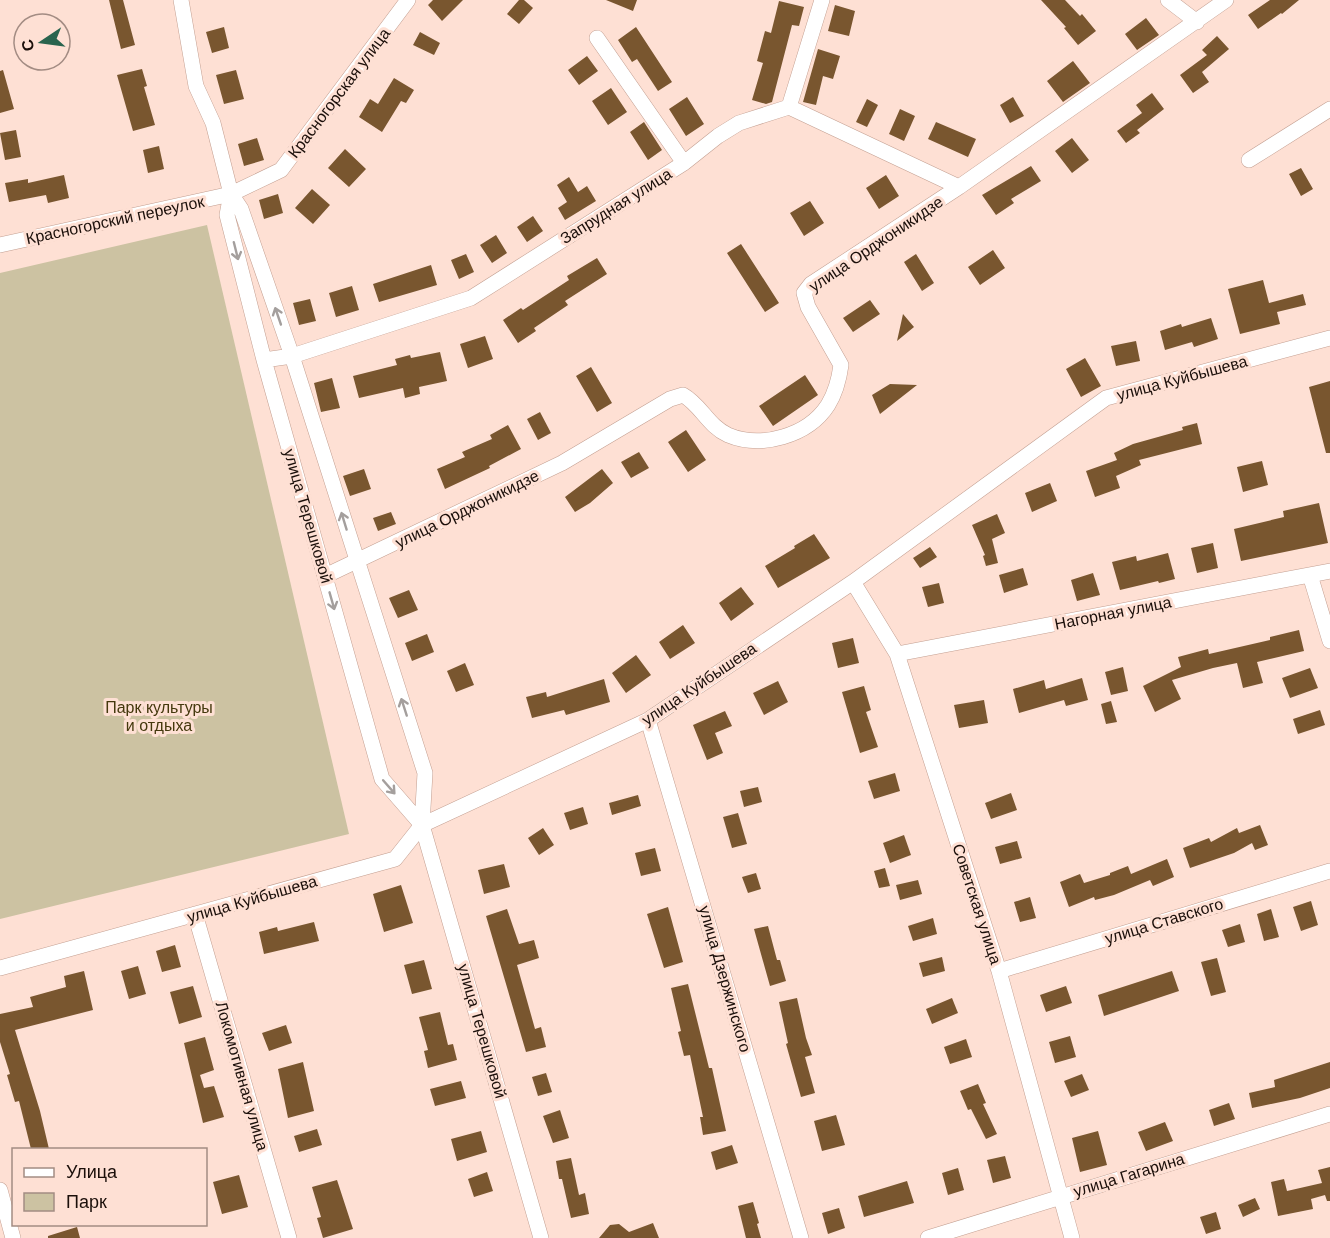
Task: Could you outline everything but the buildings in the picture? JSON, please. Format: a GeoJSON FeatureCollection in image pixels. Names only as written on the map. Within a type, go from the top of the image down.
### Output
{"type":"FeatureCollection","features":[{"type":"Feature","properties":{"kind":"street","name":"улица Терешковой"},"geometry":{"type":"LineString","coordinates":[[181,0],[196,86],[213,123],[231,194],[241,209],[292,356],[425,773],[422,825],[541,1238]]}},
{"type":"Feature","properties":{"kind":"street","name":"Красногорская улица"},"geometry":{"type":"LineString","coordinates":[[231,194],[281,170],[408,0]]}},
{"type":"Feature","properties":{"kind":"street"},"geometry":{"type":"LineString","coordinates":[[822,0],[789,107],[959,187]]}},
{"type":"Feature","properties":{"kind":"street"},"geometry":{"type":"LineString","coordinates":[[1168,0],[1197,22]]}},
{"type":"Feature","properties":{"kind":"street","name":"улица Орджоникидзе"},"geometry":{"type":"LineString","coordinates":[[325,576],[562,464],[670,399],[683,395],[694,401],[708,421],[726,434],[741,439],[784,438],[807,425],[826,407],[837,387],[842,366],[808,307],[804,293],[811,284],[959,187],[1226,0]]}},
{"type":"Feature","properties":{"kind":"street"},"geometry":{"type":"LineString","coordinates":[[597,38],[684,163]]}},
{"type":"Feature","properties":{"kind":"street","name":"Запрудная улица"},"geometry":{"type":"LineString","coordinates":[[264,360],[292,356],[471,298],[684,163],[718,136],[739,123],[789,107]]}},
{"type":"Feature","properties":{"kind":"street"},"geometry":{"type":"LineString","coordinates":[[1249,160],[1330,109]]}},
{"type":"Feature","properties":{"kind":"street","name":"улица Терешковой"},"geometry":{"type":"LineString","coordinates":[[231,194],[227,215],[264,360],[382,779],[422,825]]}},
{"type":"Feature","properties":{"kind":"street","name":"Красногорский переулок"},"geometry":{"type":"LineString","coordinates":[[0,245],[231,194]]}},
{"type":"Feature","properties":{"kind":"street","name":"улица Куйбышева"},"geometry":{"type":"LineString","coordinates":[[0,968],[395,859],[422,825],[648,720],[854,582],[1106,398],[1330,338]]}},
{"type":"Feature","properties":{"kind":"street","name":"Нагорная улица"},"geometry":{"type":"LineString","coordinates":[[897,654],[1330,571]]}},
{"type":"Feature","properties":{"kind":"street"},"geometry":{"type":"LineString","coordinates":[[1310,575],[1330,641]]}},
{"type":"Feature","properties":{"kind":"street","name":"Советская улица"},"geometry":{"type":"LineString","coordinates":[[854,582],[897,654],[999,971],[1072,1238]]}},
{"type":"Feature","properties":{"kind":"street","name":"улица Дзержинского"},"geometry":{"type":"LineString","coordinates":[[648,720],[801,1238]]}},
{"type":"Feature","properties":{"kind":"street","name":"улица Ставского"},"geometry":{"type":"LineString","coordinates":[[999,971],[1330,871]]}},
{"type":"Feature","properties":{"kind":"street","name":"Локомотивная улица"},"geometry":{"type":"LineString","coordinates":[[195,914],[289,1238]]}},
{"type":"Feature","properties":{"kind":"street","name":"улица Гагарина"},"geometry":{"type":"LineString","coordinates":[[928,1238],[1330,1114]]}},
{"type":"Feature","properties":{"kind":"street"},"geometry":{"type":"LineString","coordinates":[[0,1190],[13,1238]]}},
{"type":"Feature","properties":{"kind":"green space","name":"Парк культуры и отдыха"},"geometry":{"type":"Polygon","coordinates":[[[207,225],[349,834],[0,919],[0,273],[207,225]]]}}]}
